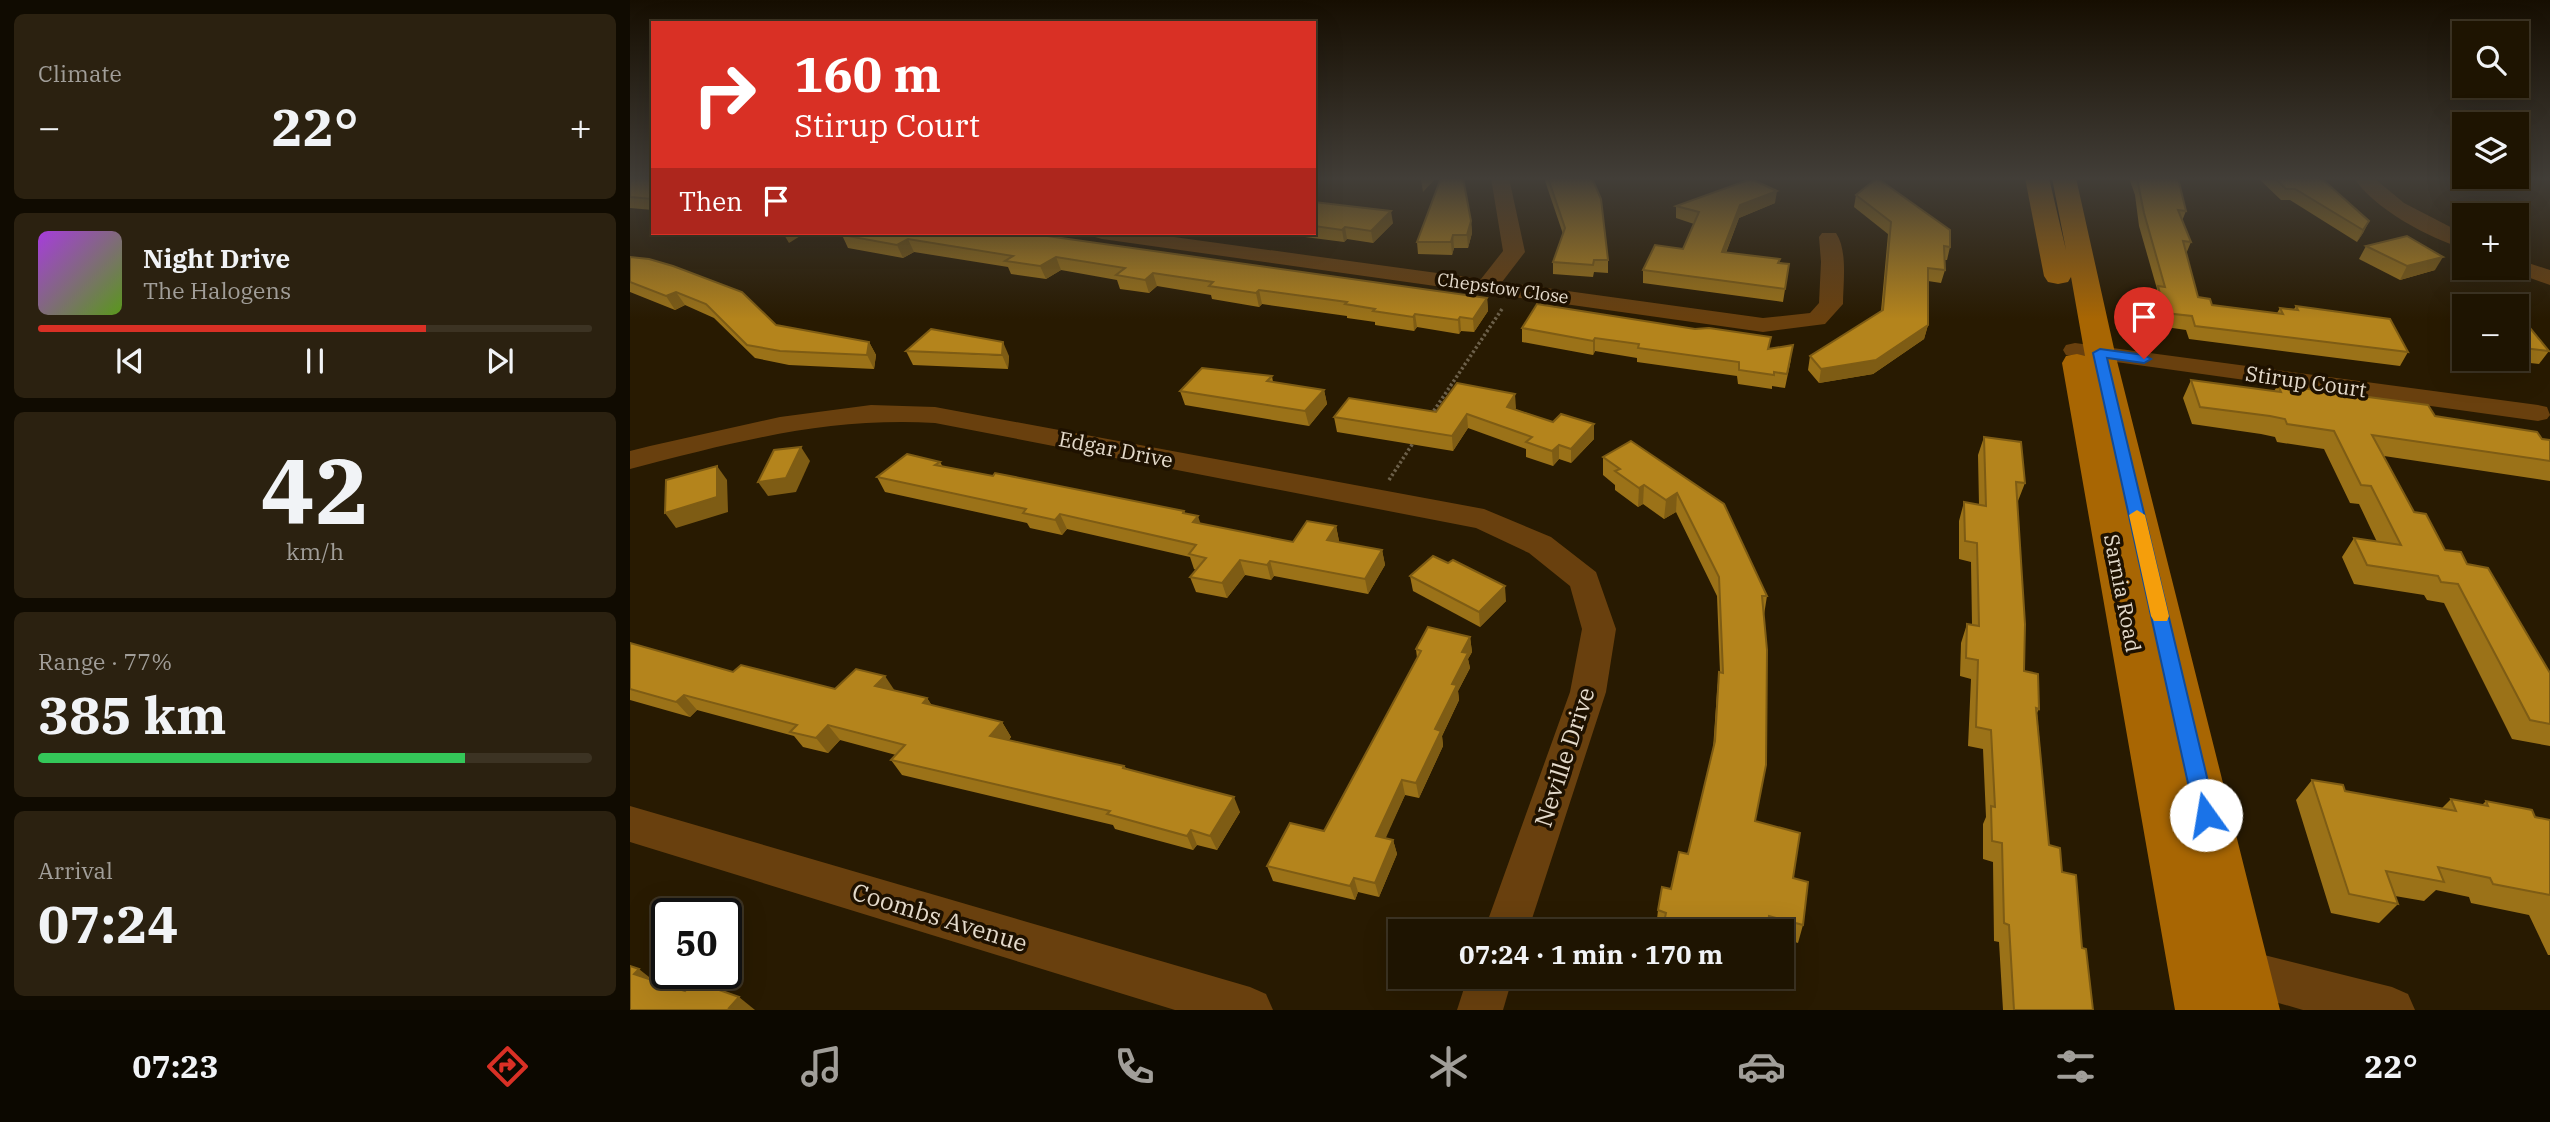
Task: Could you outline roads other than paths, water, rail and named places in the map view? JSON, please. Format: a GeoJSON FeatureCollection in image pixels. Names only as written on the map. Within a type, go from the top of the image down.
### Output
{"type":"FeatureCollection","features":[{"type":"Feature","properties":{"kind":"main road","name":"Sarnia Road"},"geometry":{"type":"LineString","coordinates":[[2051,225],[2087,352],[2246,991]]}},
{"type":"Feature","properties":{"kind":"main road","name":"Sarnia Road"},"geometry":{"type":"LineString","coordinates":[[2070,225],[2087,352],[2204,1010]]}},
{"type":"Feature","properties":{"kind":"street"},"geometry":{"type":"LineString","coordinates":[[1489,285],[1514,252],[1509,225]]}},
{"type":"Feature","properties":{"kind":"street"},"geometry":{"type":"LineString","coordinates":[[2431,225],[2452,236]]}},
{"type":"Feature","properties":{"kind":"street","name":"Chepstow Close"},"geometry":{"type":"LineString","coordinates":[[1117,235],[1763,325],[1816,319],[1831,304],[1832,262],[1829,237]]}},
{"type":"Feature","properties":{"kind":"street"},"geometry":{"type":"LineString","coordinates":[[2529,270],[2550,278]]}},
{"type":"Feature","properties":{"kind":"street","name":"Stirup Court"},"geometry":{"type":"LineString","coordinates":[[2087,352],[2538,413]]}},
{"type":"Feature","properties":{"kind":"street","name":"Edgar Drive"},"geometry":{"type":"LineString","coordinates":[[630,460],[726,433],[814,420],[873,413],[935,415],[1483,519],[1540,545],[1586,580]]}},
{"type":"Feature","properties":{"kind":"street","name":"Neville Drive"},"geometry":{"type":"LineString","coordinates":[[1510,919],[1588,692],[1599,629],[1586,580]]}},
{"type":"Feature","properties":{"kind":"street","name":"Coombs Avenue"},"geometry":{"type":"LineString","coordinates":[[630,824],[1250,1010]]}},
{"type":"Feature","properties":{"kind":"street"},"geometry":{"type":"LineString","coordinates":[[2195,960],[2246,991],[2392,1010]]}},
{"type":"Feature","properties":{"kind":"street"},"geometry":{"type":"LineString","coordinates":[[1480,1010],[1487,989]]}}]}
